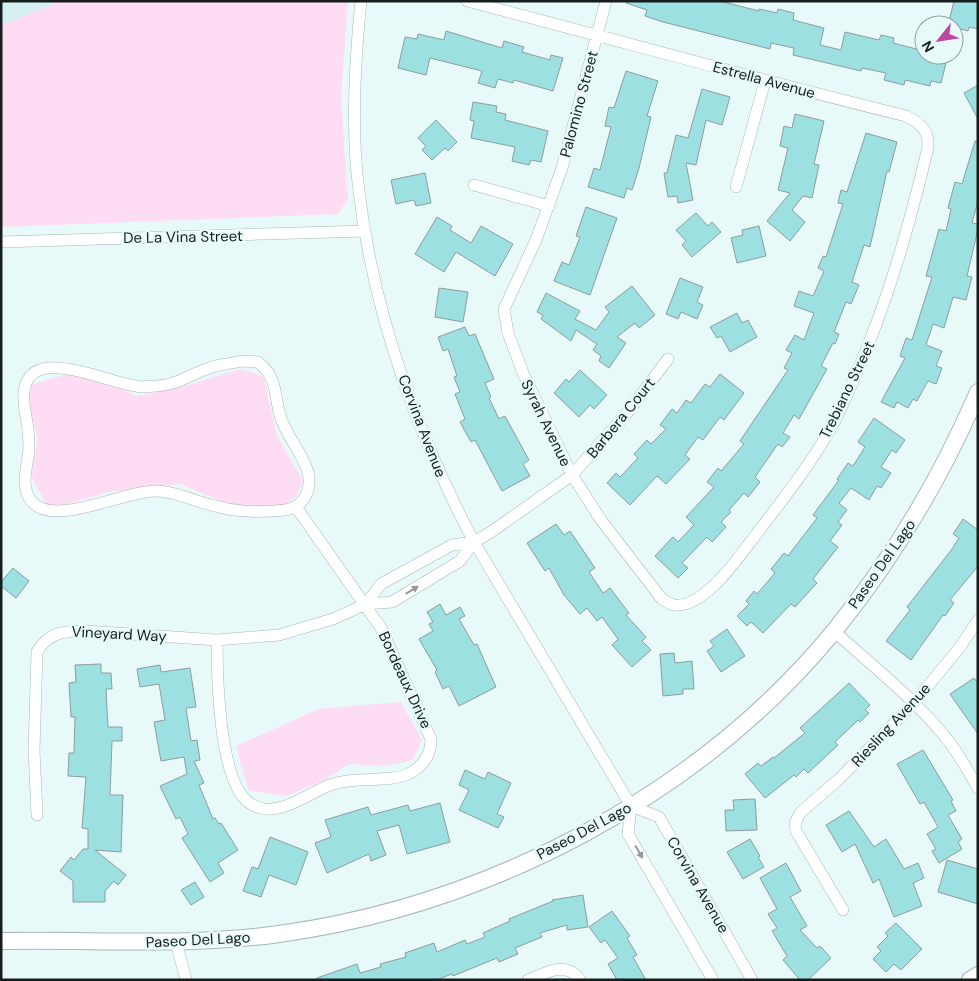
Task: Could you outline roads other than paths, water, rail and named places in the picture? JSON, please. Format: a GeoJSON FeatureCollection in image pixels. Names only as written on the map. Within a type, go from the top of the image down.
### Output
{"type":"FeatureCollection","features":[{"type":"Feature","properties":{"kind":"street","name":"Corvina Avenue"},"geometry":{"type":"LineString","coordinates":[[362,1],[357,51],[357,182],[376,288],[403,380],[434,461],[474,542],[631,806],[659,818],[752,980]]}},
{"type":"Feature","properties":{"kind":"street","name":"Estrella Avenue"},"geometry":{"type":"LineString","coordinates":[[467,1],[765,81],[906,116],[919,122],[926,130]]}},
{"type":"Feature","properties":{"kind":"street","name":"Palomino Street"},"geometry":{"type":"LineString","coordinates":[[548,206],[562,168],[606,1]]}},
{"type":"Feature","properties":{"kind":"street"},"geometry":{"type":"LineString","coordinates":[[736,187],[765,81]]}},
{"type":"Feature","properties":{"kind":"street","name":"Trebiano Street"},"geometry":{"type":"LineString","coordinates":[[684,604],[696,600],[712,587],[741,554],[798,479],[831,428],[877,326],[897,268],[928,147],[926,130]]}},
{"type":"Feature","properties":{"kind":"street"},"geometry":{"type":"LineString","coordinates":[[474,185],[548,206]]}},
{"type":"Feature","properties":{"kind":"street","name":"Syrah Avenue"},"geometry":{"type":"LineString","coordinates":[[548,206],[536,240],[504,309],[508,333],[523,373],[572,475],[601,520],[661,598],[673,605],[684,604]]}},
{"type":"Feature","properties":{"kind":"street","name":"De La Vina Street"},"geometry":{"type":"LineString","coordinates":[[1,242],[365,231]]}},
{"type":"Feature","properties":{"kind":"street","name":"Barbera Court"},"geometry":{"type":"LineString","coordinates":[[474,542],[572,475],[622,419],[668,359]]}},
{"type":"Feature","properties":{"kind":"street"},"geometry":{"type":"LineString","coordinates":[[258,362],[273,377],[276,401],[282,421],[308,470],[310,481],[308,491],[296,507],[255,513],[236,511],[173,493],[157,491],[123,495],[74,510],[49,510],[38,507],[27,492],[24,479],[29,432],[22,397],[23,387],[29,377],[54,367],[72,368],[142,387],[164,386],[182,381],[208,369],[228,363],[258,362]]}},
{"type":"Feature","properties":{"kind":"street","name":"Paseo Del Lago"},"geometry":{"type":"LineString","coordinates":[[1,940],[176,942],[279,934],[338,924],[407,907],[518,866],[562,845],[631,806],[694,762],[741,724],[834,631],[878,572],[919,510],[944,465],[978,392]]}},
{"type":"Feature","properties":{"kind":"street","name":"Bordeaux Drive"},"geometry":{"type":"LineString","coordinates":[[217,640],[220,712],[225,744],[234,778],[241,795],[250,803],[271,809],[284,806],[320,788],[342,781],[399,778],[422,764],[431,749],[431,738],[422,714],[381,628],[366,604],[296,507]]}},
{"type":"Feature","properties":{"kind":"street","name":"Vineyard Way"},"geometry":{"type":"LineString","coordinates":[[366,604],[381,584],[452,545],[474,542]]}},
{"type":"Feature","properties":{"kind":"street","name":"Vineyard Way"},"geometry":{"type":"LineString","coordinates":[[37,815],[34,750],[37,652],[42,642],[54,634],[66,631],[217,640],[279,635],[333,619],[366,604],[392,602],[460,561],[474,542]]}},
{"type":"Feature","properties":{"kind":"street","name":"Riesling Avenue"},"geometry":{"type":"LineString","coordinates":[[843,910],[796,831],[795,823],[800,813],[839,779],[914,703],[960,647],[978,620]]}},
{"type":"Feature","properties":{"kind":"street"},"geometry":{"type":"LineString","coordinates":[[834,631],[914,703],[958,753],[978,788]]}},
{"type":"Feature","properties":{"kind":"street"},"geometry":{"type":"LineString","coordinates":[[631,806],[628,834],[713,980]]}},
{"type":"Feature","properties":{"kind":"street"},"geometry":{"type":"LineString","coordinates":[[176,942],[186,980]]}},
{"type":"Feature","properties":{"kind":"street"},"geometry":{"type":"LineString","coordinates":[[528,980],[554,969],[567,970],[580,980]]}},
{"type":"Feature","properties":{"kind":"street"},"geometry":{"type":"LineString","coordinates":[[970,980],[978,975]]}}]}
